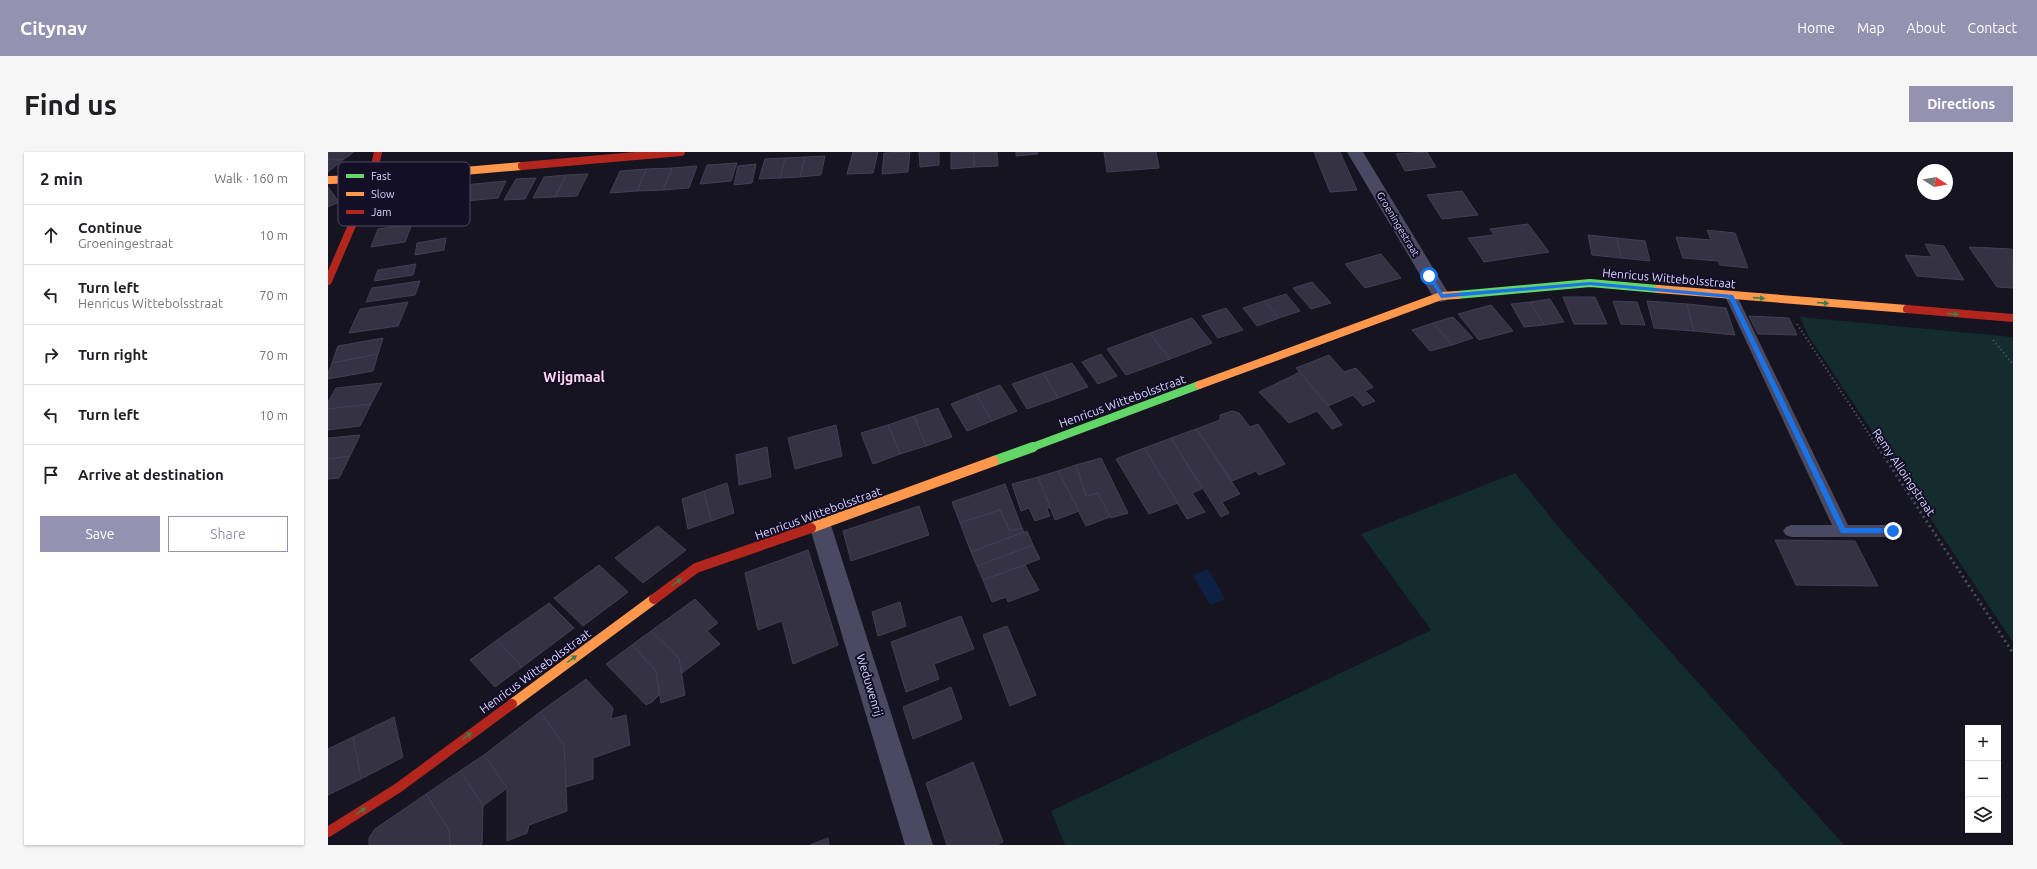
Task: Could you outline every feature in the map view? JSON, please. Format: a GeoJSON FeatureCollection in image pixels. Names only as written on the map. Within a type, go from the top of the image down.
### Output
{"type":"FeatureCollection","features":[{"type":"Feature","properties":{"kind":"street"},"geometry":{"type":"LineString","coordinates":[[376,162],[378,152]]}},
{"type":"Feature","properties":{"kind":"street"},"geometry":{"type":"LineString","coordinates":[[470,170],[644,153],[681,152]]}},
{"type":"Feature","properties":{"kind":"street","name":"Groeningestraat"},"geometry":{"type":"LineString","coordinates":[[1355,152],[1441,296]]}},
{"type":"Feature","properties":{"kind":"street"},"geometry":{"type":"LineString","coordinates":[[328,180],[338,180]]}},
{"type":"Feature","properties":{"kind":"street"},"geometry":{"type":"LineString","coordinates":[[328,281],[352,226]]}},
{"type":"Feature","properties":{"kind":"street","name":"Henricus Wittebolsstraat"},"geometry":{"type":"LineString","coordinates":[[328,832],[398,788],[696,568],[820,526],[1441,296],[1590,283],[1731,296],[2013,318]]}},
{"type":"Feature","properties":{"kind":"street","name":"Weduwenrij"},"geometry":{"type":"LineString","coordinates":[[820,526],[919,845]]}},
{"type":"Feature","properties":{"kind":"lane"},"geometry":{"type":"LineString","coordinates":[[1731,296],[1843,531]]}},
{"type":"Feature","properties":{"kind":"lane"},"geometry":{"type":"LineString","coordinates":[[1791,531],[1893,531]]}},
{"type":"Feature","properties":{"kind":"path","name":"Remy Alloingstraat"},"geometry":{"type":"LineString","coordinates":[[1784,300],[1802,334],[2013,652]]}},
{"type":"Feature","properties":{"kind":"green space"},"geometry":{"type":"Polygon","coordinates":[[[1800,317],[2013,337],[2013,642],[1808,335],[1800,317]]]}},
{"type":"Feature","properties":{"kind":"green space"},"geometry":{"type":"Polygon","coordinates":[[[1515,473],[1561,530],[1844,845],[1065,845],[1051,811],[1431,630],[1361,534],[1515,473]]]}},
{"type":"Feature","properties":{"kind":"water"},"geometry":{"type":"Polygon","coordinates":[[[1208,569],[1225,599],[1210,605],[1193,575],[1208,569]]]}},
{"type":"Feature","properties":{"kind":"building"},"geometry":{"type":"Polygon","coordinates":[[[328,152],[354,152],[343,160],[328,159],[328,152]]]}},
{"type":"Feature","properties":{"kind":"building"},"geometry":{"type":"Polygon","coordinates":[[[853,152],[878,152],[873,173],[847,174],[853,152]]]}},
{"type":"Feature","properties":{"kind":"building"},"geometry":{"type":"Polygon","coordinates":[[[910,152],[908,172],[882,174],[884,153],[910,152]]]}},
{"type":"Feature","properties":{"kind":"building"},"geometry":{"type":"Polygon","coordinates":[[[919,152],[939,152],[939,165],[920,167],[919,152]]]}},
{"type":"Feature","properties":{"kind":"building"},"geometry":{"type":"Polygon","coordinates":[[[951,152],[974,152],[974,167],[951,169],[951,152]]]}},
{"type":"Feature","properties":{"kind":"building"},"geometry":{"type":"Polygon","coordinates":[[[974,152],[997,152],[998,166],[974,167],[974,152]]]}},
{"type":"Feature","properties":{"kind":"building"},"geometry":{"type":"Polygon","coordinates":[[[1016,152],[1037,152],[1038,154],[1016,156],[1016,152]]]}},
{"type":"Feature","properties":{"kind":"building"},"geometry":{"type":"Polygon","coordinates":[[[1104,152],[1156,152],[1159,168],[1107,172],[1104,152]]]}},
{"type":"Feature","properties":{"kind":"building"},"geometry":{"type":"Polygon","coordinates":[[[1314,152],[1340,152],[1357,190],[1330,192],[1314,152]]]}},
{"type":"Feature","properties":{"kind":"building"},"geometry":{"type":"Polygon","coordinates":[[[1427,152],[1436,167],[1405,171],[1396,154],[1427,152]]]}},
{"type":"Feature","properties":{"kind":"building"},"geometry":{"type":"Polygon","coordinates":[[[825,156],[821,175],[800,177],[805,157],[825,156]]]}},
{"type":"Feature","properties":{"kind":"building"},"geometry":{"type":"Polygon","coordinates":[[[805,157],[800,177],[780,178],[785,158],[805,157]]]}},
{"type":"Feature","properties":{"kind":"building"},"geometry":{"type":"Polygon","coordinates":[[[785,158],[780,178],[759,179],[765,159],[785,158]]]}},
{"type":"Feature","properties":{"kind":"building"},"geometry":{"type":"Polygon","coordinates":[[[328,159],[343,160],[338,162],[338,164],[328,172],[328,159]]]}},
{"type":"Feature","properties":{"kind":"building"},"geometry":{"type":"Polygon","coordinates":[[[737,163],[731,181],[700,184],[707,165],[737,163]]]}},
{"type":"Feature","properties":{"kind":"building"},"geometry":{"type":"Polygon","coordinates":[[[756,164],[752,183],[734,185],[738,166],[756,164]]]}},
{"type":"Feature","properties":{"kind":"building"},"geometry":{"type":"Polygon","coordinates":[[[697,166],[689,188],[663,190],[672,168],[697,166]]]}},
{"type":"Feature","properties":{"kind":"building"},"geometry":{"type":"Polygon","coordinates":[[[672,168],[663,190],[637,191],[646,169],[672,168]]]}},
{"type":"Feature","properties":{"kind":"building"},"geometry":{"type":"Polygon","coordinates":[[[646,169],[637,191],[610,193],[620,171],[646,169]]]}},
{"type":"Feature","properties":{"kind":"building"},"geometry":{"type":"Polygon","coordinates":[[[588,174],[577,196],[555,197],[566,175],[588,174]]]}},
{"type":"Feature","properties":{"kind":"building"},"geometry":{"type":"Polygon","coordinates":[[[566,175],[555,197],[533,198],[544,177],[566,175]]]}},
{"type":"Feature","properties":{"kind":"building"},"geometry":{"type":"Polygon","coordinates":[[[536,178],[525,199],[504,200],[516,179],[536,178]]]}},
{"type":"Feature","properties":{"kind":"building"},"geometry":{"type":"Polygon","coordinates":[[[506,181],[498,198],[470,201],[470,184],[506,181]]]}},
{"type":"Feature","properties":{"kind":"building"},"geometry":{"type":"Polygon","coordinates":[[[328,187],[338,202],[328,207],[328,187]]]}},
{"type":"Feature","properties":{"kind":"building"},"geometry":{"type":"Polygon","coordinates":[[[1462,191],[1478,215],[1442,219],[1427,195],[1462,191]]]}},
{"type":"Feature","properties":{"kind":"building"},"geometry":{"type":"Polygon","coordinates":[[[1528,224],[1549,252],[1484,262],[1468,238],[1494,235],[1490,229],[1528,224]]]}},
{"type":"Feature","properties":{"kind":"building"},"geometry":{"type":"Polygon","coordinates":[[[411,226],[405,242],[371,247],[378,229],[411,226]]]}},
{"type":"Feature","properties":{"kind":"building"},"geometry":{"type":"Polygon","coordinates":[[[1707,230],[1735,233],[1748,268],[1720,265],[1718,261],[1683,258],[1676,237],[1711,240],[1707,230]]]}},
{"type":"Feature","properties":{"kind":"building"},"geometry":{"type":"Polygon","coordinates":[[[1588,235],[1617,238],[1621,258],[1592,255],[1588,235]]]}},
{"type":"Feature","properties":{"kind":"building"},"geometry":{"type":"Polygon","coordinates":[[[446,238],[444,250],[415,255],[417,243],[446,238]]]}},
{"type":"Feature","properties":{"kind":"building"},"geometry":{"type":"Polygon","coordinates":[[[1617,238],[1645,241],[1650,261],[1621,258],[1617,238]]]}},
{"type":"Feature","properties":{"kind":"building"},"geometry":{"type":"Polygon","coordinates":[[[1925,244],[1944,246],[1964,280],[1917,276],[1905,255],[1932,257],[1925,244]]]}},
{"type":"Feature","properties":{"kind":"building"},"geometry":{"type":"Polygon","coordinates":[[[1969,247],[2012,249],[2013,288],[1997,287],[1969,247]]]}},
{"type":"Feature","properties":{"kind":"building"},"geometry":{"type":"Polygon","coordinates":[[[1381,254],[1401,278],[1365,288],[1345,264],[1381,254]]]}},
{"type":"Feature","properties":{"kind":"building"},"geometry":{"type":"Polygon","coordinates":[[[416,264],[413,275],[374,281],[378,270],[416,264]]]}},
{"type":"Feature","properties":{"kind":"building"},"geometry":{"type":"Polygon","coordinates":[[[420,281],[415,295],[366,302],[372,288],[420,281]]]}},
{"type":"Feature","properties":{"kind":"building"},"geometry":{"type":"Polygon","coordinates":[[[1312,282],[1331,303],[1311,309],[1293,288],[1312,282]]]}},
{"type":"Feature","properties":{"kind":"building"},"geometry":{"type":"Polygon","coordinates":[[[1286,294],[1300,311],[1279,318],[1264,301],[1286,294]]]}},
{"type":"Feature","properties":{"kind":"building"},"geometry":{"type":"Polygon","coordinates":[[[1563,297],[1595,297],[1607,324],[1574,324],[1563,297]]]}},
{"type":"Feature","properties":{"kind":"building"},"geometry":{"type":"Polygon","coordinates":[[[1550,299],[1564,322],[1544,325],[1530,302],[1550,299]]]}},
{"type":"Feature","properties":{"kind":"building"},"geometry":{"type":"Polygon","coordinates":[[[1264,301],[1279,318],[1257,326],[1243,308],[1264,301]]]}},
{"type":"Feature","properties":{"kind":"building"},"geometry":{"type":"Polygon","coordinates":[[[1613,301],[1637,302],[1645,325],[1621,324],[1613,301]]]}},
{"type":"Feature","properties":{"kind":"building"},"geometry":{"type":"Polygon","coordinates":[[[1647,301],[1687,304],[1694,331],[1654,328],[1647,301]]]}},
{"type":"Feature","properties":{"kind":"building"},"geometry":{"type":"Polygon","coordinates":[[[408,302],[398,326],[349,333],[360,309],[408,302]]]}},
{"type":"Feature","properties":{"kind":"building"},"geometry":{"type":"Polygon","coordinates":[[[1530,302],[1544,325],[1524,327],[1511,304],[1530,302]]]}},
{"type":"Feature","properties":{"kind":"building"},"geometry":{"type":"Polygon","coordinates":[[[1687,304],[1726,308],[1735,335],[1694,331],[1687,304]]]}},
{"type":"Feature","properties":{"kind":"building"},"geometry":{"type":"Polygon","coordinates":[[[1491,305],[1513,331],[1479,340],[1458,314],[1491,305]]]}},
{"type":"Feature","properties":{"kind":"building"},"geometry":{"type":"Polygon","coordinates":[[[1226,308],[1243,330],[1218,338],[1202,316],[1226,308]]]}},
{"type":"Feature","properties":{"kind":"building"},"geometry":{"type":"Polygon","coordinates":[[[1749,316],[1789,318],[1797,335],[1758,334],[1749,316]]]}},
{"type":"Feature","properties":{"kind":"building"},"geometry":{"type":"Polygon","coordinates":[[[1453,317],[1473,338],[1452,345],[1433,323],[1453,317]]]}},
{"type":"Feature","properties":{"kind":"building"},"geometry":{"type":"Polygon","coordinates":[[[1192,318],[1212,343],[1170,359],[1150,333],[1192,318]]]}},
{"type":"Feature","properties":{"kind":"building"},"geometry":{"type":"Polygon","coordinates":[[[1433,323],[1452,345],[1430,351],[1412,330],[1433,323]]]}},
{"type":"Feature","properties":{"kind":"building"},"geometry":{"type":"Polygon","coordinates":[[[1150,333],[1170,359],[1126,375],[1107,349],[1150,333]]]}},
{"type":"Feature","properties":{"kind":"building"},"geometry":{"type":"Polygon","coordinates":[[[383,338],[378,354],[332,363],[338,346],[383,338]]]}},
{"type":"Feature","properties":{"kind":"building"},"geometry":{"type":"Polygon","coordinates":[[[378,354],[373,371],[328,379],[328,373],[332,363],[378,354]]]}},
{"type":"Feature","properties":{"kind":"building"},"geometry":{"type":"Polygon","coordinates":[[[1101,354],[1117,376],[1098,384],[1082,362],[1101,354]]]}},
{"type":"Feature","properties":{"kind":"building"},"geometry":{"type":"Polygon","coordinates":[[[1329,355],[1344,372],[1356,368],[1373,387],[1365,391],[1375,401],[1363,406],[1353,395],[1328,406],[1296,368],[1329,355]]]}},
{"type":"Feature","properties":{"kind":"building"},"geometry":{"type":"Polygon","coordinates":[[[1072,363],[1088,387],[1058,398],[1043,373],[1072,363]]]}},
{"type":"Feature","properties":{"kind":"building"},"geometry":{"type":"Polygon","coordinates":[[[1300,372],[1342,425],[1332,429],[1317,411],[1289,423],[1259,392],[1300,372]]]}},
{"type":"Feature","properties":{"kind":"building"},"geometry":{"type":"Polygon","coordinates":[[[1043,373],[1058,398],[1027,409],[1012,384],[1043,373]]]}},
{"type":"Feature","properties":{"kind":"building"},"geometry":{"type":"Polygon","coordinates":[[[382,383],[371,404],[328,409],[328,402],[336,388],[382,383]]]}},
{"type":"Feature","properties":{"kind":"building"},"geometry":{"type":"Polygon","coordinates":[[[1000,385],[1017,411],[992,421],[976,394],[1000,385]]]}},
{"type":"Feature","properties":{"kind":"building"},"geometry":{"type":"Polygon","coordinates":[[[976,394],[992,421],[967,431],[951,404],[976,394]]]}},
{"type":"Feature","properties":{"kind":"building"},"geometry":{"type":"Polygon","coordinates":[[[371,404],[360,426],[328,430],[328,409],[371,404]]]}},
{"type":"Feature","properties":{"kind":"building"},"geometry":{"type":"Polygon","coordinates":[[[938,408],[952,437],[926,446],[914,416],[938,408]]]}},
{"type":"Feature","properties":{"kind":"building"},"geometry":{"type":"Polygon","coordinates":[[[1232,411],[1239,413],[1250,427],[1258,424],[1285,464],[1259,475],[1256,471],[1232,481],[1196,429],[1220,420],[1220,415],[1232,411]]]}},
{"type":"Feature","properties":{"kind":"building"},"geometry":{"type":"Polygon","coordinates":[[[914,416],[926,446],[900,454],[888,425],[914,416]]]}},
{"type":"Feature","properties":{"kind":"building"},"geometry":{"type":"Polygon","coordinates":[[[836,425],[842,456],[795,469],[788,438],[836,425]]]}},
{"type":"Feature","properties":{"kind":"building"},"geometry":{"type":"Polygon","coordinates":[[[888,425],[900,454],[873,464],[861,433],[888,425]]]}},
{"type":"Feature","properties":{"kind":"building"},"geometry":{"type":"Polygon","coordinates":[[[1196,429],[1240,494],[1222,502],[1229,513],[1221,517],[1171,438],[1196,429]]]}},
{"type":"Feature","properties":{"kind":"building"},"geometry":{"type":"Polygon","coordinates":[[[360,435],[350,456],[328,459],[328,438],[360,435]]]}},
{"type":"Feature","properties":{"kind":"building"},"geometry":{"type":"Polygon","coordinates":[[[1171,438],[1202,489],[1192,493],[1205,512],[1187,519],[1144,448],[1171,438]]]}},
{"type":"Feature","properties":{"kind":"building"},"geometry":{"type":"Polygon","coordinates":[[[767,447],[771,477],[739,485],[736,455],[767,447]]]}},
{"type":"Feature","properties":{"kind":"building"},"geometry":{"type":"Polygon","coordinates":[[[1144,448],[1178,503],[1149,514],[1116,459],[1144,448]]]}},
{"type":"Feature","properties":{"kind":"building"},"geometry":{"type":"Polygon","coordinates":[[[350,456],[339,478],[328,479],[328,459],[350,456]]]}},
{"type":"Feature","properties":{"kind":"building"},"geometry":{"type":"Polygon","coordinates":[[[1101,458],[1128,513],[1111,518],[1098,493],[1086,496],[1076,465],[1101,458]]]}},
{"type":"Feature","properties":{"kind":"building"},"geometry":{"type":"Polygon","coordinates":[[[1076,465],[1086,496],[1098,493],[1110,517],[1086,526],[1058,471],[1076,465]]]}},
{"type":"Feature","properties":{"kind":"building"},"geometry":{"type":"Polygon","coordinates":[[[1058,471],[1079,511],[1055,520],[1038,477],[1058,471]]]}},
{"type":"Feature","properties":{"kind":"building"},"geometry":{"type":"Polygon","coordinates":[[[1038,477],[1050,507],[1047,509],[1050,516],[1035,521],[1029,508],[1021,511],[1012,484],[1038,477]]]}},
{"type":"Feature","properties":{"kind":"building"},"geometry":{"type":"Polygon","coordinates":[[[727,483],[734,513],[711,521],[704,491],[727,483]]]}},
{"type":"Feature","properties":{"kind":"building"},"geometry":{"type":"Polygon","coordinates":[[[1005,484],[1022,528],[1010,531],[1000,510],[960,523],[952,502],[1005,484]]]}},
{"type":"Feature","properties":{"kind":"building"},"geometry":{"type":"Polygon","coordinates":[[[704,491],[711,521],[688,529],[682,499],[704,491]]]}},
{"type":"Feature","properties":{"kind":"building"},"geometry":{"type":"Polygon","coordinates":[[[919,506],[929,535],[851,561],[843,531],[919,506]]]}},
{"type":"Feature","properties":{"kind":"building"},"geometry":{"type":"Polygon","coordinates":[[[1000,510],[1010,531],[1022,528],[1024,532],[971,552],[960,523],[1000,510]]]}},
{"type":"Feature","properties":{"kind":"building"},"geometry":{"type":"Polygon","coordinates":[[[658,526],[686,550],[643,583],[615,558],[658,526]]]}},
{"type":"Feature","properties":{"kind":"building"},"geometry":{"type":"Polygon","coordinates":[[[1027,531],[1033,545],[977,566],[971,552],[1027,531]]]}},
{"type":"Feature","properties":{"kind":"building"},"geometry":{"type":"Polygon","coordinates":[[[1775,540],[1855,541],[1878,586],[1796,585],[1775,540]]]}},
{"type":"Feature","properties":{"kind":"building"},"geometry":{"type":"Polygon","coordinates":[[[1033,545],[1040,559],[983,580],[977,566],[1033,545]]]}},
{"type":"Feature","properties":{"kind":"building"},"geometry":{"type":"Polygon","coordinates":[[[808,550],[838,645],[793,664],[782,621],[758,630],[745,573],[808,550]]]}},
{"type":"Feature","properties":{"kind":"building"},"geometry":{"type":"Polygon","coordinates":[[[599,565],[628,592],[583,626],[554,598],[599,565]]]}},
{"type":"Feature","properties":{"kind":"building"},"geometry":{"type":"Polygon","coordinates":[[[1025,565],[1039,590],[1008,602],[1006,597],[992,602],[983,580],[1025,565]]]}},
{"type":"Feature","properties":{"kind":"building"},"geometry":{"type":"Polygon","coordinates":[[[695,599],[718,623],[707,631],[720,644],[682,673],[679,658],[651,631],[695,599]]]}},
{"type":"Feature","properties":{"kind":"building"},"geometry":{"type":"Polygon","coordinates":[[[900,602],[906,626],[878,636],[872,612],[900,602]]]}},
{"type":"Feature","properties":{"kind":"building"},"geometry":{"type":"Polygon","coordinates":[[[549,603],[574,628],[522,667],[497,640],[549,603]]]}},
{"type":"Feature","properties":{"kind":"building"},"geometry":{"type":"Polygon","coordinates":[[[961,616],[974,649],[934,664],[939,679],[906,692],[891,642],[961,616]]]}},
{"type":"Feature","properties":{"kind":"building"},"geometry":{"type":"Polygon","coordinates":[[[1007,626],[1036,695],[1010,706],[983,635],[1007,626]]]}},
{"type":"Feature","properties":{"kind":"building"},"geometry":{"type":"Polygon","coordinates":[[[651,631],[679,658],[685,695],[661,703],[656,671],[632,645],[651,631]]]}},
{"type":"Feature","properties":{"kind":"building"},"geometry":{"type":"Polygon","coordinates":[[[497,640],[522,667],[495,687],[470,660],[497,640]]]}},
{"type":"Feature","properties":{"kind":"building"},"geometry":{"type":"Polygon","coordinates":[[[632,645],[656,671],[659,695],[652,702],[646,705],[606,664],[632,645]]]}},
{"type":"Feature","properties":{"kind":"building"},"geometry":{"type":"Polygon","coordinates":[[[586,679],[613,708],[611,719],[626,715],[630,745],[593,758],[593,779],[566,787],[564,745],[540,712],[586,679]]]}},
{"type":"Feature","properties":{"kind":"building"},"geometry":{"type":"Polygon","coordinates":[[[951,687],[962,719],[913,739],[903,707],[951,687]]]}},
{"type":"Feature","properties":{"kind":"building"},"geometry":{"type":"Polygon","coordinates":[[[540,712],[564,745],[567,811],[529,825],[527,833],[507,841],[507,788],[484,755],[540,712]]]}},
{"type":"Feature","properties":{"kind":"building"},"geometry":{"type":"Polygon","coordinates":[[[394,717],[403,757],[361,779],[353,737],[394,717]]]}},
{"type":"Feature","properties":{"kind":"building"},"geometry":{"type":"Polygon","coordinates":[[[353,737],[361,779],[328,795],[328,749],[353,737]]]}},
{"type":"Feature","properties":{"kind":"building"},"geometry":{"type":"Polygon","coordinates":[[[484,755],[507,788],[483,806],[460,771],[484,755]]]}},
{"type":"Feature","properties":{"kind":"building"},"geometry":{"type":"Polygon","coordinates":[[[973,762],[1003,842],[997,845],[947,845],[926,783],[973,762]]]}},
{"type":"Feature","properties":{"kind":"building"},"geometry":{"type":"Polygon","coordinates":[[[460,771],[483,806],[482,844],[479,845],[450,845],[449,830],[426,794],[460,771]]]}},
{"type":"Feature","properties":{"kind":"building"},"geometry":{"type":"Polygon","coordinates":[[[426,794],[449,830],[450,845],[369,845],[369,838],[375,829],[426,794]]]}},
{"type":"Feature","properties":{"kind":"building"},"geometry":{"type":"Polygon","coordinates":[[[828,838],[829,845],[810,845],[828,838]]]}},
{"type":"Feature","properties":{"kind":"traffic: fast"},"geometry":{"type":"LineString","coordinates":[[1457,295],[1590,283],[1658,289]]}},
{"type":"Feature","properties":{"kind":"traffic: fast"},"geometry":{"type":"LineString","coordinates":[[994,461],[1199,385]]}},
{"type":"Feature","properties":{"kind":"traffic: slow"},"geometry":{"type":"LineString","coordinates":[[470,171],[522,166]]}},
{"type":"Feature","properties":{"kind":"traffic: slow"},"geometry":{"type":"LineString","coordinates":[[328,180],[338,180]]}},
{"type":"Feature","properties":{"kind":"traffic: slow"},"geometry":{"type":"LineString","coordinates":[[1658,289],[1907,309]]}},
{"type":"Feature","properties":{"kind":"traffic: slow"},"geometry":{"type":"LineString","coordinates":[[1199,385],[1441,296],[1457,295]]}},
{"type":"Feature","properties":{"kind":"traffic: slow"},"geometry":{"type":"LineString","coordinates":[[811,528],[994,461]]}},
{"type":"Feature","properties":{"kind":"traffic: slow"},"geometry":{"type":"LineString","coordinates":[[512,704],[654,599]]}},
{"type":"Feature","properties":{"kind":"traffic: jam"},"geometry":{"type":"LineString","coordinates":[[376,162],[378,152]]}},
{"type":"Feature","properties":{"kind":"traffic: jam"},"geometry":{"type":"LineString","coordinates":[[522,166],[681,152]]}},
{"type":"Feature","properties":{"kind":"traffic: jam"},"geometry":{"type":"LineString","coordinates":[[328,281],[352,226]]}},
{"type":"Feature","properties":{"kind":"traffic: jam"},"geometry":{"type":"LineString","coordinates":[[1907,309],[2013,318]]}},
{"type":"Feature","properties":{"kind":"traffic: jam"},"geometry":{"type":"LineString","coordinates":[[654,599],[696,568],[811,528]]}},
{"type":"Feature","properties":{"kind":"traffic: jam"},"geometry":{"type":"LineString","coordinates":[[328,832],[398,788],[512,704]]}},
{"type":"Feature","properties":{"kind":"district","name":"Wijgmaal"},"geometry":{"type":"Point","coordinates":[574,377]}},
{"type":"Feature","properties":{"kind":"route"},"geometry":{"type":"LineString","coordinates":[[1429,276],[1441,296],[1590,283],[1731,296],[1843,531],[1893,531]]}}]}
